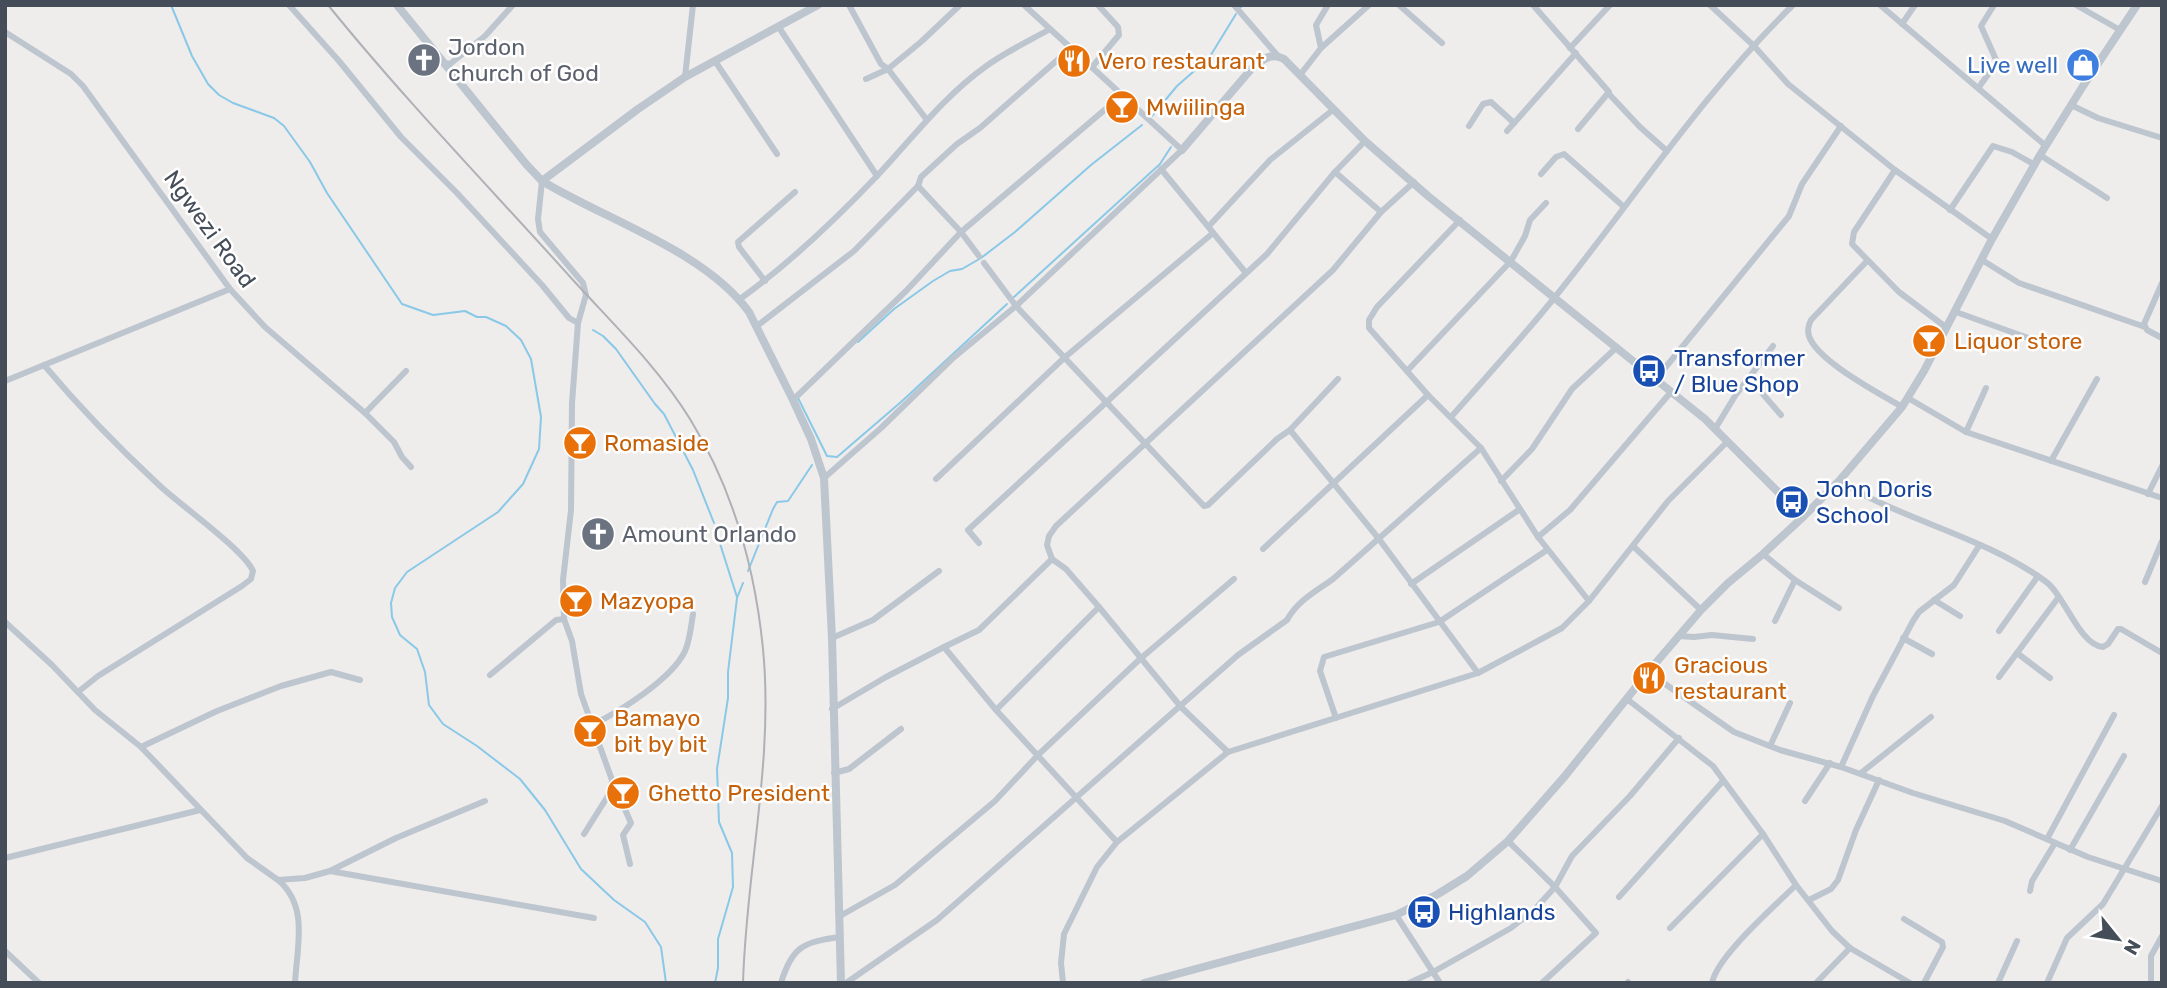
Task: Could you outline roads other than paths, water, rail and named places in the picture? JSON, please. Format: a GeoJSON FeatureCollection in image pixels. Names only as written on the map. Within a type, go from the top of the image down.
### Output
{"type":"FeatureCollection","features":[{"type":"Feature","properties":{"kind":"street"},"geometry":{"type":"LineString","coordinates":[[289,5],[340,61],[401,138],[457,192],[549,292],[569,318],[578,323]]}},
{"type":"Feature","properties":{"kind":"street"},"geometry":{"type":"LineString","coordinates":[[397,5],[542,181],[680,254],[714,276],[740,299],[757,326],[811,439],[824,478],[843,983]]}},
{"type":"Feature","properties":{"kind":"street"},"geometry":{"type":"LineString","coordinates":[[442,62],[450,64],[470,48],[513,5]]}},
{"type":"Feature","properties":{"kind":"street"},"geometry":{"type":"LineString","coordinates":[[685,77],[693,5]]}},
{"type":"Feature","properties":{"kind":"street"},"geometry":{"type":"LineString","coordinates":[[630,864],[623,835],[631,823],[612,780],[581,694],[572,641],[564,619],[563,580],[571,510],[571,415],[578,323],[586,295],[585,287],[545,239],[538,226],[542,181],[685,77],[818,5]]}},
{"type":"Feature","properties":{"kind":"street"},"geometry":{"type":"LineString","coordinates":[[849,5],[881,64],[888,69],[927,120]]}},
{"type":"Feature","properties":{"kind":"street"},"geometry":{"type":"LineString","coordinates":[[866,79],[888,69],[960,5]]}},
{"type":"Feature","properties":{"kind":"street"},"geometry":{"type":"LineString","coordinates":[[1024,5],[1182,150]]}},
{"type":"Feature","properties":{"kind":"street"},"geometry":{"type":"LineString","coordinates":[[1093,66],[1119,35],[1118,27],[1098,5]]}},
{"type":"Feature","properties":{"kind":"street"},"geometry":{"type":"LineString","coordinates":[[1234,5],[1278,56],[1365,141],[1428,196],[1617,346],[1715,429],[1803,517]]}},
{"type":"Feature","properties":{"kind":"street"},"geometry":{"type":"LineString","coordinates":[[1321,48],[1316,25],[1328,5]]}},
{"type":"Feature","properties":{"kind":"street"},"geometry":{"type":"LineString","coordinates":[[1300,75],[1321,48],[1369,5]]}},
{"type":"Feature","properties":{"kind":"street"},"geometry":{"type":"LineString","coordinates":[[1399,5],[1442,43]]}},
{"type":"Feature","properties":{"kind":"street"},"geometry":{"type":"LineString","coordinates":[[1534,5],[1609,94],[1667,151]]}},
{"type":"Feature","properties":{"kind":"street"},"geometry":{"type":"LineString","coordinates":[[1507,131],[1610,5]]}},
{"type":"Feature","properties":{"kind":"street"},"geometry":{"type":"LineString","coordinates":[[1710,5],[1754,46],[1788,84],[1849,130],[1895,170],[1992,239]]}},
{"type":"Feature","properties":{"kind":"street"},"geometry":{"type":"LineString","coordinates":[[1451,417],[1555,297],[1690,120],[1793,5]]}},
{"type":"Feature","properties":{"kind":"street"},"geometry":{"type":"LineString","coordinates":[[1880,5],[2046,146]]}},
{"type":"Feature","properties":{"kind":"street"},"geometry":{"type":"LineString","coordinates":[[1902,24],[1915,5]]}},
{"type":"Feature","properties":{"kind":"street"},"geometry":{"type":"LineString","coordinates":[[1979,87],[1997,62],[1981,26],[1994,5]]}},
{"type":"Feature","properties":{"kind":"street"},"geometry":{"type":"LineString","coordinates":[[2076,5],[2120,30]]}},
{"type":"Feature","properties":{"kind":"street"},"geometry":{"type":"LineString","coordinates":[[1149,982],[1396,915],[1467,876],[1508,841],[1701,610],[1839,481],[1902,407],[2040,155],[2137,5]]}},
{"type":"Feature","properties":{"kind":"street"},"geometry":{"type":"LineString","coordinates":[[778,26],[877,176]]}},
{"type":"Feature","properties":{"kind":"street"},"geometry":{"type":"LineString","coordinates":[[740,299],[765,281],[877,176],[927,120],[984,67],[1050,29]]}},
{"type":"Feature","properties":{"kind":"street","name":"Ngwezi Road"},"geometry":{"type":"LineString","coordinates":[[5,32],[71,74],[83,86],[230,289],[265,327],[365,413],[394,442],[411,467]]}},
{"type":"Feature","properties":{"kind":"street"},"geometry":{"type":"LineString","coordinates":[[757,326],[854,251],[918,186],[921,177],[1071,47]]}},
{"type":"Feature","properties":{"kind":"street"},"geometry":{"type":"LineString","coordinates":[[824,478],[881,428],[952,359],[1016,306],[1182,150],[1253,67],[1267,56],[1278,56]]}},
{"type":"Feature","properties":{"kind":"street"},"geometry":{"type":"LineString","coordinates":[[715,61],[777,154]]}},
{"type":"Feature","properties":{"kind":"street"},"geometry":{"type":"LineString","coordinates":[[1578,129],[1609,94]]}},
{"type":"Feature","properties":{"kind":"street"},"geometry":{"type":"LineString","coordinates":[[793,400],[906,291],[961,232],[1122,95]]}},
{"type":"Feature","properties":{"kind":"street"},"geometry":{"type":"LineString","coordinates":[[1469,126],[1483,104],[1490,102],[1514,123]]}},
{"type":"Feature","properties":{"kind":"street"},"geometry":{"type":"LineString","coordinates":[[2071,105],[2098,118],[2162,138]]}},
{"type":"Feature","properties":{"kind":"street"},"geometry":{"type":"LineString","coordinates":[[936,479],[1064,358],[1211,230],[1270,160],[1334,109]]}},
{"type":"Feature","properties":{"kind":"street"},"geometry":{"type":"LineString","coordinates":[[1656,379],[1789,216],[1802,184],[1841,126]]}},
{"type":"Feature","properties":{"kind":"street"},"geometry":{"type":"LineString","coordinates":[[979,543],[968,530],[1104,401],[1274,247],[1335,172],[1365,141]]}},
{"type":"Feature","properties":{"kind":"street"},"geometry":{"type":"LineString","coordinates":[[1950,210],[1993,146],[2035,164]]}},
{"type":"Feature","properties":{"kind":"street"},"geometry":{"type":"LineString","coordinates":[[1541,174],[1556,157],[1564,154],[1624,208]]}},
{"type":"Feature","properties":{"kind":"street"},"geometry":{"type":"LineString","coordinates":[[2040,155],[2107,198]]}},
{"type":"Feature","properties":{"kind":"street"},"geometry":{"type":"LineString","coordinates":[[1161,169],[1246,273]]}},
{"type":"Feature","properties":{"kind":"street"},"geometry":{"type":"LineString","coordinates":[[1895,170],[1852,237],[1852,244],[1899,292],[1947,328]]}},
{"type":"Feature","properties":{"kind":"street"},"geometry":{"type":"LineString","coordinates":[[1335,172],[1381,212]]}},
{"type":"Feature","properties":{"kind":"street"},"geometry":{"type":"LineString","coordinates":[[1228,752],[1181,707],[1066,569],[1052,559],[1047,545],[1049,536],[1056,526],[1333,270],[1381,212],[1414,182]]}},
{"type":"Feature","properties":{"kind":"street"},"geometry":{"type":"LineString","coordinates":[[918,186],[961,232],[979,256]]}},
{"type":"Feature","properties":{"kind":"street"},"geometry":{"type":"LineString","coordinates":[[765,281],[738,242],[794,192]]}},
{"type":"Feature","properties":{"kind":"street"},"geometry":{"type":"LineString","coordinates":[[1407,371],[1511,261],[1522,243],[1530,220],[1546,203]]}},
{"type":"Feature","properties":{"kind":"street"},"geometry":{"type":"LineString","coordinates":[[1460,220],[1377,307],[1369,320],[1369,328],[1428,395],[1481,448],[1547,550],[1589,601]]}},
{"type":"Feature","properties":{"kind":"street"},"geometry":{"type":"LineString","coordinates":[[1982,260],[2019,283],[2145,327],[2162,338]]}},
{"type":"Feature","properties":{"kind":"street"},"geometry":{"type":"LineString","coordinates":[[1867,261],[1811,320],[1807,332],[1810,340],[1832,363],[1902,407]]}},
{"type":"Feature","properties":{"kind":"street"},"geometry":{"type":"LineString","coordinates":[[984,262],[1016,306],[1204,506],[1290,429],[1338,379]]}},
{"type":"Feature","properties":{"kind":"street"},"geometry":{"type":"LineString","coordinates":[[2145,327],[2162,283]]}},
{"type":"Feature","properties":{"kind":"street"},"geometry":{"type":"LineString","coordinates":[[5,381],[230,289]]}},
{"type":"Feature","properties":{"kind":"street"},"geometry":{"type":"LineString","coordinates":[[1956,312],[2053,347]]}},
{"type":"Feature","properties":{"kind":"street"},"geometry":{"type":"LineString","coordinates":[[1502,481],[1532,449],[1572,389],[1617,346]]}},
{"type":"Feature","properties":{"kind":"street"},"geometry":{"type":"LineString","coordinates":[[1715,429],[1773,346]]}},
{"type":"Feature","properties":{"kind":"street"},"geometry":{"type":"LineString","coordinates":[[44,365],[123,451],[240,554],[253,570],[251,579],[242,586],[98,676],[78,692]]}},
{"type":"Feature","properties":{"kind":"street"},"geometry":{"type":"LineString","coordinates":[[365,413],[406,371]]}},
{"type":"Feature","properties":{"kind":"street"},"geometry":{"type":"LineString","coordinates":[[1749,378],[1780,415]]}},
{"type":"Feature","properties":{"kind":"street"},"geometry":{"type":"LineString","coordinates":[[2051,461],[2096,379]]}},
{"type":"Feature","properties":{"kind":"street"},"geometry":{"type":"LineString","coordinates":[[1966,432],[1986,388]]}},
{"type":"Feature","properties":{"kind":"street"},"geometry":{"type":"LineString","coordinates":[[1538,537],[1570,510],[1671,392]]}},
{"type":"Feature","properties":{"kind":"street"},"geometry":{"type":"LineString","coordinates":[[1262,549],[1428,395]]}},
{"type":"Feature","properties":{"kind":"street"},"geometry":{"type":"LineString","coordinates":[[1908,398],[1966,432],[2162,498]]}},
{"type":"Feature","properties":{"kind":"street"},"geometry":{"type":"LineString","coordinates":[[1290,429],[1379,539],[1478,673]]}},
{"type":"Feature","properties":{"kind":"street"},"geometry":{"type":"LineString","coordinates":[[1063,983],[1061,963],[1064,934],[1097,867],[1117,842],[1228,752],[1478,673],[1562,628],[1589,601],[1668,501],[1728,441]]}},
{"type":"Feature","properties":{"kind":"street"},"geometry":{"type":"LineString","coordinates":[[843,983],[937,920],[1238,655],[1288,620],[1292,611],[1306,597],[1333,579],[1481,448]]}},
{"type":"Feature","properties":{"kind":"street"},"geometry":{"type":"LineString","coordinates":[[2148,494],[2162,466]]}},
{"type":"Feature","properties":{"kind":"street"},"geometry":{"type":"LineString","coordinates":[[1839,481],[1862,495],[1979,546],[2038,576],[2047,582],[2087,640],[2095,645],[2103,647],[2118,629],[2122,629],[2162,653]]}},
{"type":"Feature","properties":{"kind":"street"},"geometry":{"type":"LineString","coordinates":[[1411,584],[1520,509]]}},
{"type":"Feature","properties":{"kind":"street"},"geometry":{"type":"LineString","coordinates":[[2145,582],[2162,541]]}},
{"type":"Feature","properties":{"kind":"street"},"geometry":{"type":"LineString","coordinates":[[1633,545],[1701,610]]}},
{"type":"Feature","properties":{"kind":"street"},"geometry":{"type":"LineString","coordinates":[[1841,767],[1873,696],[1919,612],[1954,585],[1979,546]]}},
{"type":"Feature","properties":{"kind":"street"},"geometry":{"type":"LineString","coordinates":[[1336,718],[1320,671],[1324,657],[1438,622],[1547,550]]}},
{"type":"Feature","properties":{"kind":"street"},"geometry":{"type":"LineString","coordinates":[[1763,554],[1795,580],[1839,608]]}},
{"type":"Feature","properties":{"kind":"street"},"geometry":{"type":"LineString","coordinates":[[832,709],[886,677],[979,630],[1052,559]]}},
{"type":"Feature","properties":{"kind":"street"},"geometry":{"type":"LineString","coordinates":[[832,639],[873,620],[939,571]]}},
{"type":"Feature","properties":{"kind":"street"},"geometry":{"type":"LineString","coordinates":[[1999,631],[2038,576]]}},
{"type":"Feature","properties":{"kind":"street"},"geometry":{"type":"LineString","coordinates":[[839,916],[895,885],[995,801],[1038,755],[1140,659],[1234,579]]}},
{"type":"Feature","properties":{"kind":"street"},"geometry":{"type":"LineString","coordinates":[[1775,621],[1795,580]]}},
{"type":"Feature","properties":{"kind":"street"},"geometry":{"type":"LineString","coordinates":[[1999,677],[2058,598]]}},
{"type":"Feature","properties":{"kind":"street"},"geometry":{"type":"LineString","coordinates":[[1934,600],[1960,616]]}},
{"type":"Feature","properties":{"kind":"street"},"geometry":{"type":"LineString","coordinates":[[996,710],[1099,607]]}},
{"type":"Feature","properties":{"kind":"street"},"geometry":{"type":"LineString","coordinates":[[592,725],[629,704],[663,676],[684,653],[694,614]]}},
{"type":"Feature","properties":{"kind":"street"},"geometry":{"type":"LineString","coordinates":[[490,676],[556,620],[564,619]]}},
{"type":"Feature","properties":{"kind":"street"},"geometry":{"type":"LineString","coordinates":[[5,622],[95,710],[141,747],[247,858],[291,893],[298,911],[295,983]]}},
{"type":"Feature","properties":{"kind":"street"},"geometry":{"type":"LineString","coordinates":[[1679,636],[1712,635],[1753,639]]}},
{"type":"Feature","properties":{"kind":"street"},"geometry":{"type":"LineString","coordinates":[[1903,638],[1931,654]]}},
{"type":"Feature","properties":{"kind":"street"},"geometry":{"type":"LineString","coordinates":[[944,647],[996,710],[1117,842]]}},
{"type":"Feature","properties":{"kind":"street"},"geometry":{"type":"LineString","coordinates":[[2017,653],[2050,678]]}},
{"type":"Feature","properties":{"kind":"street"},"geometry":{"type":"LineString","coordinates":[[141,747],[217,711],[281,686],[331,672],[360,680]]}},
{"type":"Feature","properties":{"kind":"street"},"geometry":{"type":"LineString","coordinates":[[1648,672],[1734,732],[2005,821],[2124,871],[2162,881]]}},
{"type":"Feature","properties":{"kind":"street"},"geometry":{"type":"LineString","coordinates":[[1628,699],[1713,766],[1763,834],[1796,885],[1832,931],[1850,948],[1900,981],[1910,983]]}},
{"type":"Feature","properties":{"kind":"street"},"geometry":{"type":"LineString","coordinates":[[1770,746],[1790,703]]}},
{"type":"Feature","properties":{"kind":"street"},"geometry":{"type":"LineString","coordinates":[[2047,839],[2114,715]]}},
{"type":"Feature","properties":{"kind":"street"},"geometry":{"type":"LineString","coordinates":[[1861,774],[1931,717]]}},
{"type":"Feature","properties":{"kind":"street"},"geometry":{"type":"LineString","coordinates":[[834,773],[849,769],[901,729]]}},
{"type":"Feature","properties":{"kind":"street"},"geometry":{"type":"LineString","coordinates":[[1409,983],[1511,928],[1535,909],[1555,887],[1572,856],[1630,796],[1679,738]]}},
{"type":"Feature","properties":{"kind":"street"},"geometry":{"type":"LineString","coordinates":[[2070,850],[2124,756]]}},
{"type":"Feature","properties":{"kind":"street"},"geometry":{"type":"LineString","coordinates":[[1805,802],[1830,764]]}},
{"type":"Feature","properties":{"kind":"street"},"geometry":{"type":"LineString","coordinates":[[584,834],[611,791],[612,780]]}},
{"type":"Feature","properties":{"kind":"street"},"geometry":{"type":"LineString","coordinates":[[1809,901],[1831,889],[1838,880],[1856,830],[1879,780]]}},
{"type":"Feature","properties":{"kind":"street"},"geometry":{"type":"LineString","coordinates":[[1619,897],[1723,781]]}},
{"type":"Feature","properties":{"kind":"street"},"geometry":{"type":"LineString","coordinates":[[278,880],[305,878],[330,871],[396,838],[485,801]]}},
{"type":"Feature","properties":{"kind":"street"},"geometry":{"type":"LineString","coordinates":[[2047,983],[2067,938],[2103,904],[2162,806]]}},
{"type":"Feature","properties":{"kind":"street"},"geometry":{"type":"LineString","coordinates":[[5,858],[200,810]]}},
{"type":"Feature","properties":{"kind":"street"},"geometry":{"type":"LineString","coordinates":[[1670,928],[1763,834]]}},
{"type":"Feature","properties":{"kind":"street"},"geometry":{"type":"LineString","coordinates":[[1508,841],[1555,887],[1596,933],[1542,983]]}},
{"type":"Feature","properties":{"kind":"street"},"geometry":{"type":"LineString","coordinates":[[2030,891],[2032,881],[2055,843]]}},
{"type":"Feature","properties":{"kind":"street"},"geometry":{"type":"LineString","coordinates":[[330,871],[594,918]]}},
{"type":"Feature","properties":{"kind":"street"},"geometry":{"type":"LineString","coordinates":[[1712,983],[1717,969],[1755,925],[1796,885]]}},
{"type":"Feature","properties":{"kind":"street"},"geometry":{"type":"LineString","coordinates":[[1396,915],[1440,983]]}},
{"type":"Feature","properties":{"kind":"street"},"geometry":{"type":"LineString","coordinates":[[1904,919],[1942,942],[1943,947],[1924,983]]}},
{"type":"Feature","properties":{"kind":"street"},"geometry":{"type":"LineString","coordinates":[[2151,983],[2149,963],[2162,936]]}},
{"type":"Feature","properties":{"kind":"street"},"geometry":{"type":"LineString","coordinates":[[781,983],[787,963],[801,947],[817,940],[840,937]]}},
{"type":"Feature","properties":{"kind":"street"},"geometry":{"type":"LineString","coordinates":[[1998,983],[2017,941]]}},
{"type":"Feature","properties":{"kind":"street"},"geometry":{"type":"LineString","coordinates":[[1816,983],[1850,948]]}},
{"type":"Feature","properties":{"kind":"street"},"geometry":{"type":"LineString","coordinates":[[5,951],[39,983]]}},
{"type":"Feature","properties":{"kind":"waterway"},"geometry":{"type":"LineString","coordinates":[[171,5],[192,56],[208,84],[219,95],[233,103],[274,118],[284,126],[402,304],[433,315],[465,311],[477,317],[486,317],[506,326],[521,340],[531,359],[541,417],[539,449],[523,484],[498,512],[407,572],[395,588],[391,603],[392,617],[400,635],[417,649],[425,672],[429,705],[443,724],[520,779],[545,810],[581,869],[614,900],[645,922],[661,947],[666,983]]}},
{"type":"Feature","properties":{"kind":"waterway"},"geometry":{"type":"LineString","coordinates":[[1152,116],[1177,86],[1209,58],[1236,14]]}},
{"type":"Feature","properties":{"kind":"waterway"},"geometry":{"type":"LineString","coordinates":[[858,342],[894,309],[933,281],[981,258],[1142,125]]}},
{"type":"Feature","properties":{"kind":"waterway"},"geometry":{"type":"LineString","coordinates":[[1014,297],[1160,164],[1171,147]]}},
{"type":"Feature","properties":{"kind":"waterway"},"geometry":{"type":"LineString","coordinates":[[798,398],[827,456],[837,457],[1007,304]]}},
{"type":"Feature","properties":{"kind":"waterway"},"geometry":{"type":"LineString","coordinates":[[593,330],[616,349],[664,414],[693,470],[714,523]]}},
{"type":"Feature","properties":{"kind":"waterway"},"geometry":{"type":"LineString","coordinates":[[748,571],[777,502],[788,501],[812,465]]}},
{"type":"Feature","properties":{"kind":"waterway"},"geometry":{"type":"LineString","coordinates":[[715,528],[737,597]]}},
{"type":"Feature","properties":{"kind":"waterway"},"geometry":{"type":"LineString","coordinates":[[715,983],[718,939],[733,887],[732,853],[719,822],[717,769],[728,698],[728,672],[737,598],[743,583]]}},
{"type":"Feature","properties":{"kind":"railway"},"geometry":{"type":"LineString","coordinates":[[328,5],[418,110],[650,364],[690,419],[730,501],[748,559],[754,589],[763,649],[765,691],[762,774],[743,983]]}},
{"type":"Feature","properties":{"kind":"place","name":"Jordon church of God"},"geometry":{"type":"Point","coordinates":[424,60]}},
{"type":"Feature","properties":{"kind":"place","name":"Vero restaurant"},"geometry":{"type":"Point","coordinates":[1074,61]}},
{"type":"Feature","properties":{"kind":"place","name":"Live well"},"geometry":{"type":"Point","coordinates":[2083,65]}},
{"type":"Feature","properties":{"kind":"place","name":"Mwiilinga"},"geometry":{"type":"Point","coordinates":[1122,107]}},
{"type":"Feature","properties":{"kind":"place","name":"Liquor store"},"geometry":{"type":"Point","coordinates":[1929,341]}},
{"type":"Feature","properties":{"kind":"place","name":"Transformer / Blue Shop"},"geometry":{"type":"Point","coordinates":[1649,371]}},
{"type":"Feature","properties":{"kind":"place","name":"Romaside"},"geometry":{"type":"Point","coordinates":[580,443]}},
{"type":"Feature","properties":{"kind":"place","name":"John Doris School"},"geometry":{"type":"Point","coordinates":[1792,502]}},
{"type":"Feature","properties":{"kind":"place","name":"Amount Orlando"},"geometry":{"type":"Point","coordinates":[598,534]}},
{"type":"Feature","properties":{"kind":"place","name":"Mazyopa"},"geometry":{"type":"Point","coordinates":[576,601]}},
{"type":"Feature","properties":{"kind":"place","name":"Gracious restaurant"},"geometry":{"type":"Point","coordinates":[1649,678]}},
{"type":"Feature","properties":{"kind":"place","name":"Bamayo bit by bit"},"geometry":{"type":"Point","coordinates":[590,731]}},
{"type":"Feature","properties":{"kind":"place","name":"Ghetto President"},"geometry":{"type":"Point","coordinates":[623,793]}},
{"type":"Feature","properties":{"kind":"place","name":"Highlands"},"geometry":{"type":"Point","coordinates":[1424,912]}}]}
